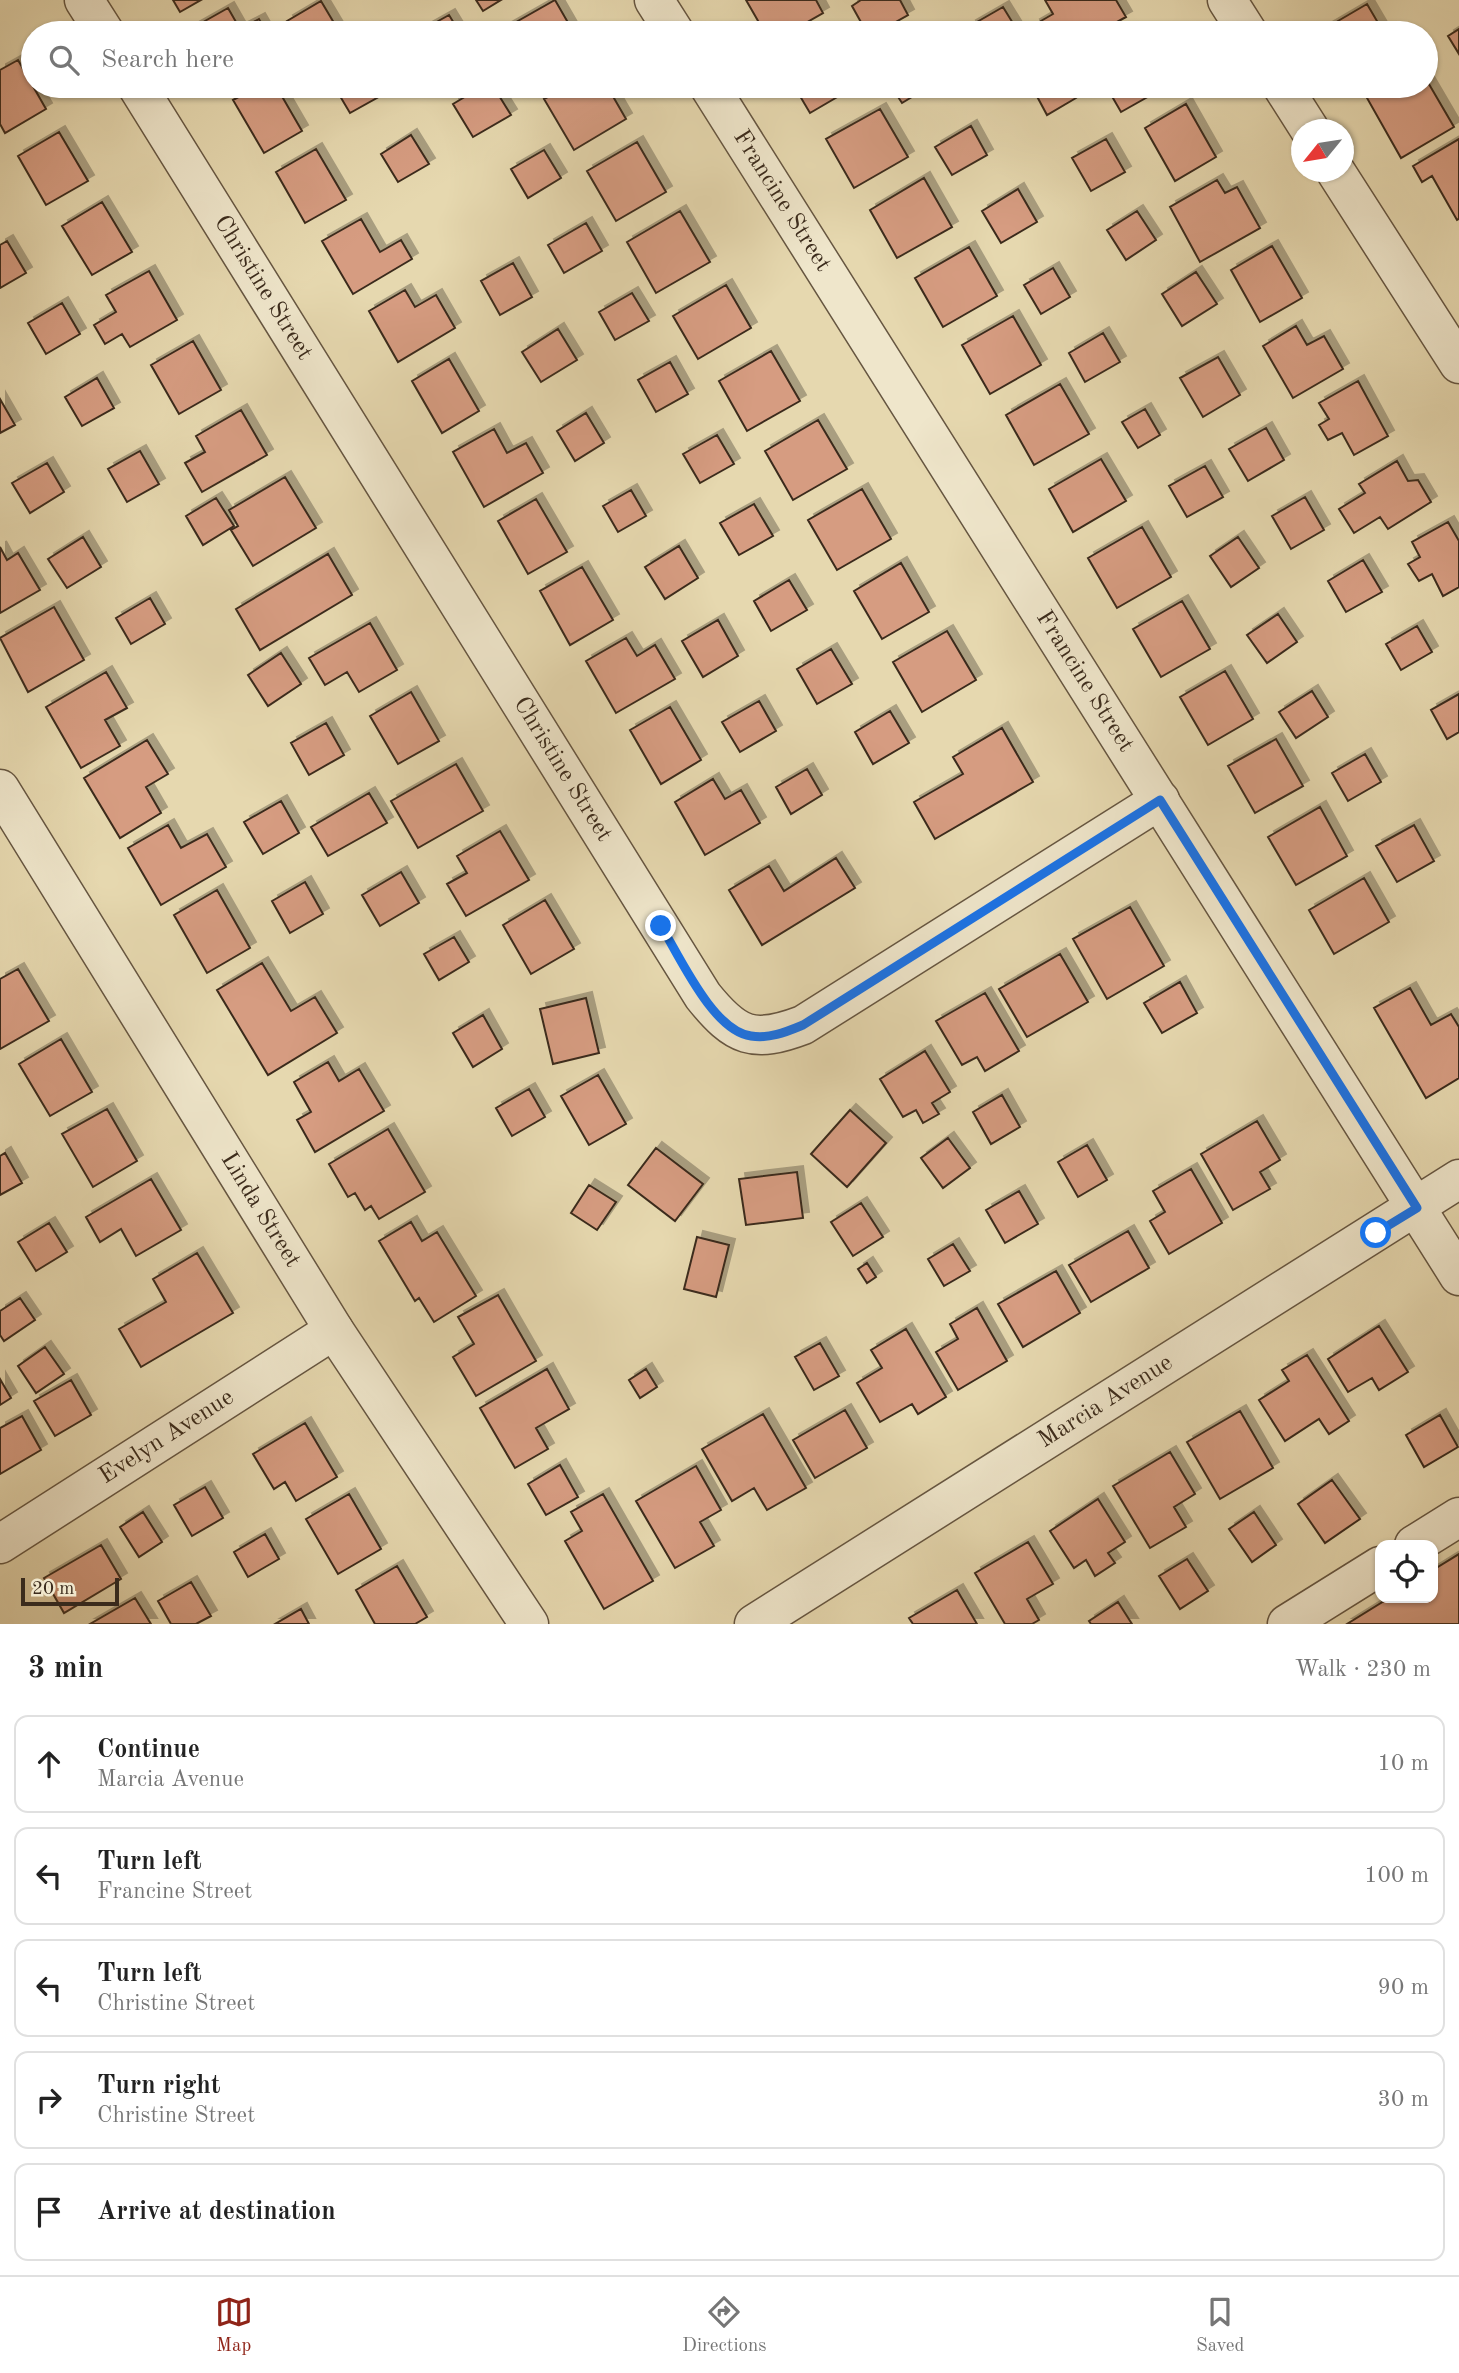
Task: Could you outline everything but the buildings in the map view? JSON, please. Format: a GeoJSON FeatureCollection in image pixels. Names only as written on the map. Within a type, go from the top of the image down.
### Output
{"type":"FeatureCollection","features":[{"type":"Feature","properties":{"kind":"street"},"geometry":{"type":"LineString","coordinates":[[84,0],[97,21]]}},
{"type":"Feature","properties":{"kind":"street"},"geometry":{"type":"LineString","coordinates":[[654,0],[667,21]]}},
{"type":"Feature","properties":{"kind":"street"},"geometry":{"type":"LineString","coordinates":[[1227,0],[1240,21]]}},
{"type":"Feature","properties":{"kind":"street","name":"Christine Street"},"geometry":{"type":"LineString","coordinates":[[144,98],[703,996],[724,1022],[749,1036],[775,1036],[803,1025],[1160,800]]}},
{"type":"Feature","properties":{"kind":"street","name":"Francine Street"},"geometry":{"type":"LineString","coordinates":[[717,98],[1459,1276]]}},
{"type":"Feature","properties":{"kind":"street"},"geometry":{"type":"LineString","coordinates":[[1290,98],[1303,119]]}},
{"type":"Feature","properties":{"kind":"street"},"geometry":{"type":"LineString","coordinates":[[1342,182],[1459,364]]}},
{"type":"Feature","properties":{"kind":"street","name":"Linda Street"},"geometry":{"type":"LineString","coordinates":[[0,789],[334,1330],[529,1624]]}},
{"type":"Feature","properties":{"kind":"street","name":"Marcia Avenue"},"geometry":{"type":"LineString","coordinates":[[754,1624],[1417,1208],[1459,1179]]}},
{"type":"Feature","properties":{"kind":"street","name":"Evelyn Avenue"},"geometry":{"type":"LineString","coordinates":[[0,1544],[334,1330]]}},
{"type":"Feature","properties":{"kind":"street"},"geometry":{"type":"LineString","coordinates":[[1422,1540],[1459,1517]]}},
{"type":"Feature","properties":{"kind":"street"},"geometry":{"type":"LineString","coordinates":[[1287,1624],[1375,1569]]}},
{"type":"Feature","properties":{"kind":"route"},"geometry":{"type":"LineString","coordinates":[[661,926],[703,996],[724,1022],[749,1036],[775,1036],[803,1025],[1160,800],[1417,1208],[1376,1233]]}}]}
